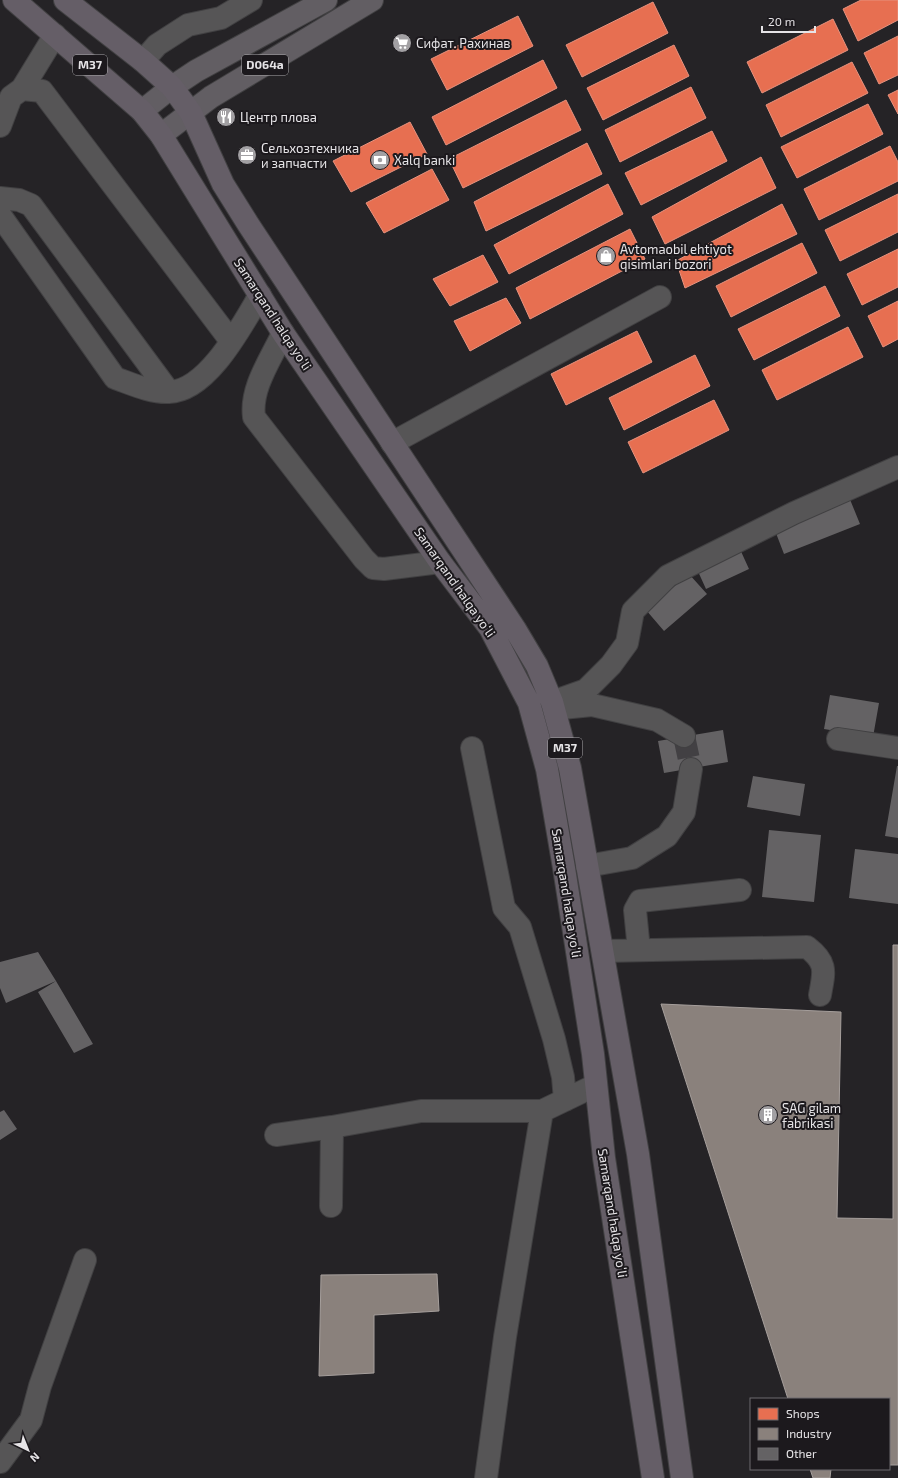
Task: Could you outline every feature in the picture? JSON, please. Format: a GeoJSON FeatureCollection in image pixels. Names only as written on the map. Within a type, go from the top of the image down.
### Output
{"type":"FeatureCollection","features":[{"type":"Feature","properties":{"kind":"highway","name":"Samarqand halqa yoʻli"},"geometry":{"type":"LineString","coordinates":[[14,0],[142,112],[161,135],[283,333],[440,562],[490,628],[529,703],[547,770],[593,1054],[604,1158],[653,1478]]}},
{"type":"Feature","properties":{"kind":"highway","name":"Samarqand halqa yoʻli"},"geometry":{"type":"LineString","coordinates":[[65,0],[143,61],[172,87],[191,113],[223,184],[515,629],[537,666],[553,706],[570,768],[603,951],[638,1154],[682,1478]]}},
{"type":"Feature","properties":{"kind":"highway"},"geometry":{"type":"LineString","coordinates":[[593,1054],[620,1051]]}},
{"type":"Feature","properties":{"kind":"main road","name":"D064a"},"geometry":{"type":"LineString","coordinates":[[142,112],[172,87],[196,71],[326,0]]}},
{"type":"Feature","properties":{"kind":"main road","name":"D064a"},"geometry":{"type":"LineString","coordinates":[[161,135],[212,97],[372,0]]}},
{"type":"Feature","properties":{"kind":"street"},"geometry":{"type":"LineString","coordinates":[[143,61],[157,45],[188,25],[221,18],[250,0]]}},
{"type":"Feature","properties":{"kind":"street"},"geometry":{"type":"LineString","coordinates":[[0,126],[11,97],[22,89],[55,35]]}},
{"type":"Feature","properties":{"kind":"street"},"geometry":{"type":"LineString","coordinates":[[22,89],[42,91],[231,341]]}},
{"type":"Feature","properties":{"kind":"street"},"geometry":{"type":"LineString","coordinates":[[0,198],[19,200],[31,205],[169,392]]}},
{"type":"Feature","properties":{"kind":"street"},"geometry":{"type":"LineString","coordinates":[[0,215],[115,378],[145,388],[169,392],[194,384],[221,357],[260,295]]}},
{"type":"Feature","properties":{"kind":"street"},"geometry":{"type":"LineString","coordinates":[[392,443],[660,297]]}},
{"type":"Feature","properties":{"kind":"street"},"geometry":{"type":"LineString","coordinates":[[283,333],[255,392],[252,405],[254,418],[364,559],[373,568],[384,569],[440,562]]}},
{"type":"Feature","properties":{"kind":"street"},"geometry":{"type":"LineString","coordinates":[[553,706],[586,690],[611,665],[627,643],[633,611],[668,576],[794,513],[898,467]]}},
{"type":"Feature","properties":{"kind":"street"},"geometry":{"type":"LineString","coordinates":[[553,706],[592,705],[657,720],[684,736]]}},
{"type":"Feature","properties":{"kind":"street"},"geometry":{"type":"LineString","coordinates":[[838,739],[898,748]]}},
{"type":"Feature","properties":{"kind":"street"},"geometry":{"type":"LineString","coordinates":[[472,748],[504,908],[520,927],[554,1039],[565,1100]]}},
{"type":"Feature","properties":{"kind":"street"},"geometry":{"type":"LineString","coordinates":[[587,866],[632,858],[667,836],[684,812],[691,768]]}},
{"type":"Feature","properties":{"kind":"street"},"geometry":{"type":"LineString","coordinates":[[639,950],[635,910],[640,901],[740,890]]}},
{"type":"Feature","properties":{"kind":"street"},"geometry":{"type":"LineString","coordinates":[[603,951],[807,947],[817,955],[825,968],[820,995]]}},
{"type":"Feature","properties":{"kind":"street"},"geometry":{"type":"LineString","coordinates":[[276,1135],[332,1127],[421,1111],[542,1110],[596,1085]]}},
{"type":"Feature","properties":{"kind":"street"},"geometry":{"type":"LineString","coordinates":[[486,1478],[505,1337],[542,1110]]}},
{"type":"Feature","properties":{"kind":"street"},"geometry":{"type":"LineString","coordinates":[[332,1127],[332,1206]]}},
{"type":"Feature","properties":{"kind":"street"},"geometry":{"type":"LineString","coordinates":[[0,1462],[30,1420],[40,1386],[85,1260]]}},
{"type":"Feature","properties":{"kind":"building: Shops"},"geometry":{"type":"Polygon","coordinates":[[[861,0],[898,0],[898,20],[858,41],[843,9],[861,0]]]}},
{"type":"Feature","properties":{"kind":"building: Shops"},"geometry":{"type":"Polygon","coordinates":[[[653,2],[668,33],[582,77],[566,45],[653,2]]]}},
{"type":"Feature","properties":{"kind":"building: Shops"},"geometry":{"type":"Polygon","coordinates":[[[518,16],[533,46],[447,90],[431,59],[518,16]]]}},
{"type":"Feature","properties":{"kind":"building: Shops"},"geometry":{"type":"Polygon","coordinates":[[[833,19],[848,50],[762,93],[747,62],[833,19]]]}},
{"type":"Feature","properties":{"kind":"building: Shops"},"geometry":{"type":"Polygon","coordinates":[[[898,36],[898,75],[879,84],[864,53],[898,36]]]}},
{"type":"Feature","properties":{"kind":"building: Shops"},"geometry":{"type":"Polygon","coordinates":[[[674,45],[689,76],[603,120],[587,88],[674,45]]]}},
{"type":"Feature","properties":{"kind":"building: Shops"},"geometry":{"type":"Polygon","coordinates":[[[543,60],[557,88],[446,145],[432,117],[543,60]]]}},
{"type":"Feature","properties":{"kind":"building: Shops"},"geometry":{"type":"Polygon","coordinates":[[[852,62],[868,93],[781,137],[766,105],[852,62]]]}},
{"type":"Feature","properties":{"kind":"building: Shops"},"geometry":{"type":"Polygon","coordinates":[[[691,87],[706,118],[620,162],[605,130],[691,87]]]}},
{"type":"Feature","properties":{"kind":"building: Shops"},"geometry":{"type":"Polygon","coordinates":[[[898,90],[898,114],[888,95],[898,90]]]}},
{"type":"Feature","properties":{"kind":"building: Shops"},"geometry":{"type":"Polygon","coordinates":[[[566,100],[581,130],[463,188],[449,159],[566,100]]]}},
{"type":"Feature","properties":{"kind":"building: Shops"},"geometry":{"type":"Polygon","coordinates":[[[868,104],[883,134],[797,178],[781,147],[868,104]]]}},
{"type":"Feature","properties":{"kind":"building: Shops"},"geometry":{"type":"Polygon","coordinates":[[[410,122],[427,154],[351,192],[333,161],[410,122]]]}},
{"type":"Feature","properties":{"kind":"building: Shops"},"geometry":{"type":"Polygon","coordinates":[[[712,131],[727,161],[641,205],[625,173],[712,131]]]}},
{"type":"Feature","properties":{"kind":"building: Shops"},"geometry":{"type":"Polygon","coordinates":[[[587,143],[602,174],[486,231],[474,202],[587,143]]]}},
{"type":"Feature","properties":{"kind":"building: Shops"},"geometry":{"type":"Polygon","coordinates":[[[890,146],[898,162],[898,181],[819,220],[804,189],[890,146]]]}},
{"type":"Feature","properties":{"kind":"building: Shops"},"geometry":{"type":"Polygon","coordinates":[[[761,157],[776,188],[665,244],[652,217],[761,157]]]}},
{"type":"Feature","properties":{"kind":"building: Shops"},"geometry":{"type":"Polygon","coordinates":[[[432,169],[449,200],[384,233],[366,203],[432,169]]]}},
{"type":"Feature","properties":{"kind":"building: Shops"},"geometry":{"type":"Polygon","coordinates":[[[608,184],[623,214],[509,274],[494,245],[608,184]]]}},
{"type":"Feature","properties":{"kind":"building: Shops"},"geometry":{"type":"Polygon","coordinates":[[[898,194],[898,232],[840,261],[825,230],[898,194]]]}},
{"type":"Feature","properties":{"kind":"building: Shops"},"geometry":{"type":"Polygon","coordinates":[[[782,204],[797,234],[685,288],[676,261],[782,204]]]}},
{"type":"Feature","properties":{"kind":"building: Shops"},"geometry":{"type":"Polygon","coordinates":[[[630,229],[645,259],[530,319],[516,288],[630,229]]]}},
{"type":"Feature","properties":{"kind":"building: Shops"},"geometry":{"type":"Polygon","coordinates":[[[802,243],[817,273],[731,317],[716,286],[802,243]]]}},
{"type":"Feature","properties":{"kind":"building: Shops"},"geometry":{"type":"Polygon","coordinates":[[[898,249],[898,287],[862,305],[847,274],[898,249]]]}},
{"type":"Feature","properties":{"kind":"building: Shops"},"geometry":{"type":"Polygon","coordinates":[[[483,255],[498,282],[450,306],[433,279],[483,255]]]}},
{"type":"Feature","properties":{"kind":"building: Shops"},"geometry":{"type":"Polygon","coordinates":[[[825,286],[840,316],[754,360],[738,329],[825,286]]]}},
{"type":"Feature","properties":{"kind":"building: Shops"},"geometry":{"type":"Polygon","coordinates":[[[506,298],[521,323],[470,351],[454,321],[506,298]]]}},
{"type":"Feature","properties":{"kind":"building: Shops"},"geometry":{"type":"Polygon","coordinates":[[[898,301],[898,339],[883,347],[868,316],[898,301]]]}},
{"type":"Feature","properties":{"kind":"building: Shops"},"geometry":{"type":"Polygon","coordinates":[[[848,327],[863,357],[777,400],[762,370],[848,327]]]}},
{"type":"Feature","properties":{"kind":"building: Shops"},"geometry":{"type":"Polygon","coordinates":[[[637,331],[652,362],[566,405],[551,374],[637,331]]]}},
{"type":"Feature","properties":{"kind":"building: Shops"},"geometry":{"type":"Polygon","coordinates":[[[695,355],[710,386],[624,430],[609,398],[695,355]]]}},
{"type":"Feature","properties":{"kind":"building: Shops"},"geometry":{"type":"Polygon","coordinates":[[[714,400],[729,430],[643,473],[628,442],[714,400]]]}},
{"type":"Feature","properties":{"kind":"building: Industry","name":"SAG gilam fabrikasi"},"geometry":{"type":"Polygon","coordinates":[[[893,945],[898,945],[898,1465],[890,1465],[890,1398],[788,1398],[661,1004],[841,1012],[837,1218],[893,1219],[893,945]]]}},
{"type":"Feature","properties":{"kind":"building: Industry"},"geometry":{"type":"Polygon","coordinates":[[[437,1274],[439,1311],[374,1315],[374,1373],[319,1376],[321,1275],[437,1274]]]}},
{"type":"Feature","properties":{"kind":"building: Industry"},"geometry":{"type":"Polygon","coordinates":[[[810,1470],[831,1470],[830,1478],[813,1478],[810,1470]]]}},
{"type":"Feature","properties":{"kind":"building: Other"},"geometry":{"type":"Polygon","coordinates":[[[849,497],[860,524],[784,554],[774,528],[849,497]]]}},
{"type":"Feature","properties":{"kind":"building: Other"},"geometry":{"type":"Polygon","coordinates":[[[739,547],[749,569],[706,589],[696,567],[739,547]]]}},
{"type":"Feature","properties":{"kind":"building: Other"},"geometry":{"type":"Polygon","coordinates":[[[689,574],[707,594],[664,631],[646,610],[689,574]]]}},
{"type":"Feature","properties":{"kind":"building: Other"},"geometry":{"type":"Polygon","coordinates":[[[830,695],[879,703],[873,737],[824,729],[830,695]]]}},
{"type":"Feature","properties":{"kind":"building: Other"},"geometry":{"type":"Polygon","coordinates":[[[723,730],[728,762],[664,773],[658,741],[723,730]]]}},
{"type":"Feature","properties":{"kind":"building: Other"},"geometry":{"type":"Polygon","coordinates":[[[898,766],[898,838],[885,836],[898,766]]]}},
{"type":"Feature","properties":{"kind":"building: Other"},"geometry":{"type":"Polygon","coordinates":[[[753,776],[805,784],[800,816],[747,807],[753,776]]]}},
{"type":"Feature","properties":{"kind":"building: Other"},"geometry":{"type":"Polygon","coordinates":[[[769,830],[821,835],[814,902],[762,897],[769,830]]]}},
{"type":"Feature","properties":{"kind":"building: Other"},"geometry":{"type":"Polygon","coordinates":[[[855,849],[898,854],[898,904],[849,898],[855,849]]]}},
{"type":"Feature","properties":{"kind":"building: Other"},"geometry":{"type":"Polygon","coordinates":[[[38,952],[56,981],[6,1003],[0,988],[0,962],[38,952]]]}},
{"type":"Feature","properties":{"kind":"building: Other"},"geometry":{"type":"Polygon","coordinates":[[[56,981],[93,1044],[74,1053],[38,992],[56,981]]]}},
{"type":"Feature","properties":{"kind":"building: Other"},"geometry":{"type":"Polygon","coordinates":[[[4,1110],[17,1129],[0,1140],[0,1112],[4,1110]]]}},
{"type":"Feature","properties":{"kind":"tunnel"},"geometry":{"type":"LineString","coordinates":[[684,736],[691,769]]}},
{"type":"Feature","properties":{"kind":"place","name":"Сифат. Рахинав"},"geometry":{"type":"Point","coordinates":[402,43]}},
{"type":"Feature","properties":{"kind":"place","name":"Центр плова"},"geometry":{"type":"Point","coordinates":[226,117]}},
{"type":"Feature","properties":{"kind":"place","name":"Сельхозтехника и запчасти"},"geometry":{"type":"Point","coordinates":[247,155]}},
{"type":"Feature","properties":{"kind":"place","name":"Xalq banki"},"geometry":{"type":"Point","coordinates":[380,160]}},
{"type":"Feature","properties":{"kind":"place","name":"Avtomaobil ehtiyot qisimlari bozori"},"geometry":{"type":"Point","coordinates":[606,256]}},
{"type":"Feature","properties":{"kind":"place","name":"SAG gilam fabrikasi"},"geometry":{"type":"Point","coordinates":[768,1115]}}]}
